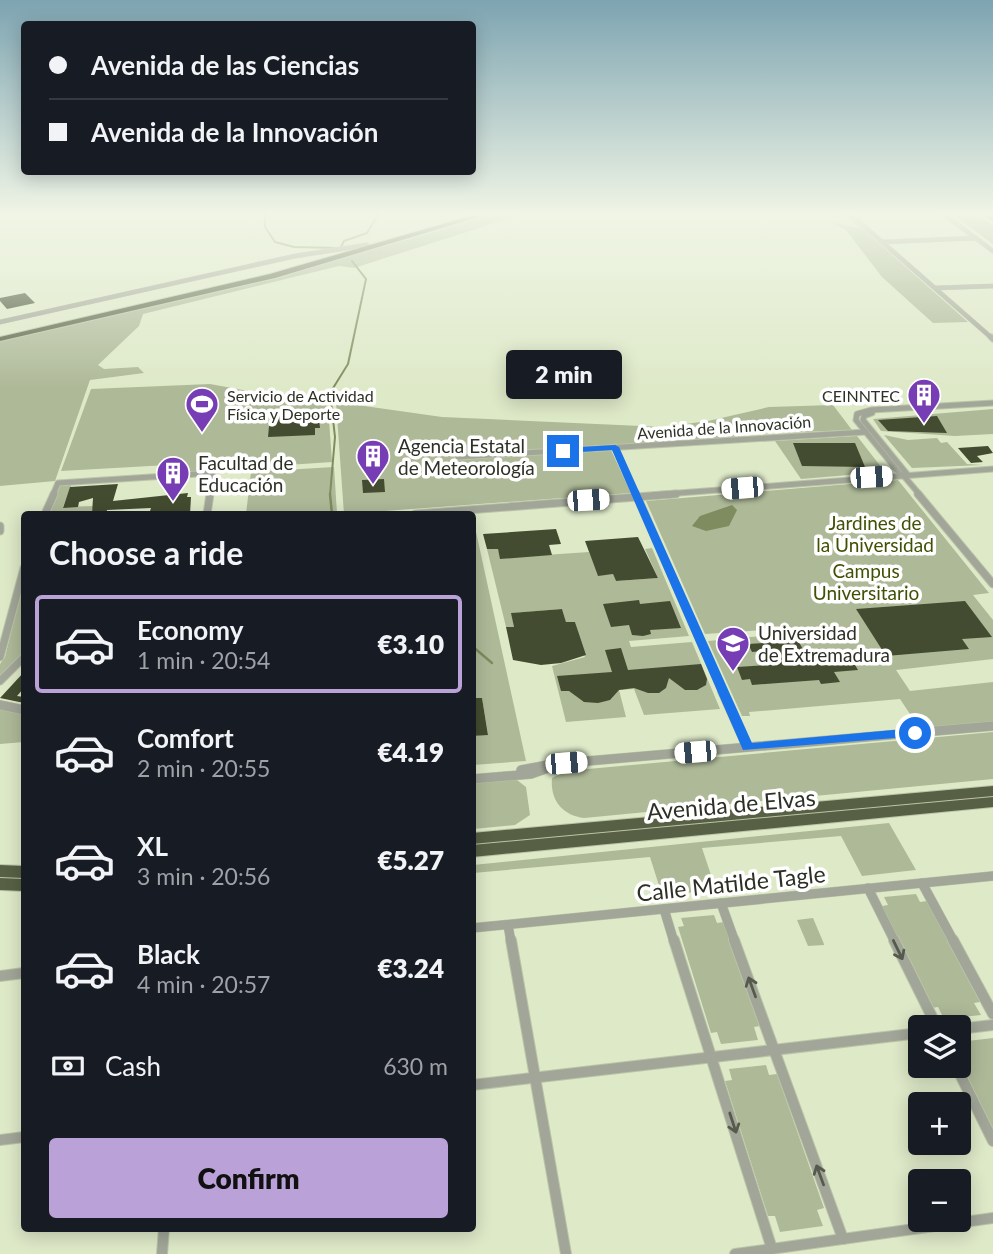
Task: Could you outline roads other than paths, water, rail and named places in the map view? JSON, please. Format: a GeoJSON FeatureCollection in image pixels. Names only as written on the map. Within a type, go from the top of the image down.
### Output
{"type":"FeatureCollection","features":[{"type":"Feature","properties":{"kind":"highway"},"geometry":{"type":"LineString","coordinates":[[0,333],[172,296],[266,272]]}},
{"type":"Feature","properties":{"kind":"highway"},"geometry":{"type":"LineString","coordinates":[[0,339],[287,272]]}},
{"type":"Feature","properties":{"kind":"highway","name":"Avenida de Elvas"},"geometry":{"type":"LineString","coordinates":[[476,839],[993,791]]}},
{"type":"Feature","properties":{"kind":"highway","name":"Avenida de Elvas"},"geometry":{"type":"LineString","coordinates":[[476,851],[993,802]]}},
{"type":"Feature","properties":{"kind":"highway"},"geometry":{"type":"LineString","coordinates":[[0,871],[21,873]]}},
{"type":"Feature","properties":{"kind":"highway"},"geometry":{"type":"LineString","coordinates":[[0,884],[21,886]]}},
{"type":"Feature","properties":{"kind":"street"},"geometry":{"type":"LineString","coordinates":[[0,322],[228,272]]}},
{"type":"Feature","properties":{"kind":"street"},"geometry":{"type":"LineString","coordinates":[[916,272],[993,339]]}},
{"type":"Feature","properties":{"kind":"street"},"geometry":{"type":"LineString","coordinates":[[935,288],[993,286]]}},
{"type":"Feature","properties":{"kind":"street"},"geometry":{"type":"LineString","coordinates":[[993,404],[864,411],[855,418],[993,584]]}},
{"type":"Feature","properties":{"kind":"street"},"geometry":{"type":"LineString","coordinates":[[904,475],[863,420],[864,416],[993,404]]}},
{"type":"Feature","properties":{"kind":"street","name":"Avenida de la Innovación"},"geometry":{"type":"LineString","coordinates":[[458,457],[746,437],[866,432]]}},
{"type":"Feature","properties":{"kind":"street"},"geometry":{"type":"LineString","coordinates":[[615,447],[747,747]]}},
{"type":"Feature","properties":{"kind":"street"},"geometry":{"type":"LineString","coordinates":[[452,511],[993,469]]}},
{"type":"Feature","properties":{"kind":"street"},"geometry":{"type":"LineString","coordinates":[[46,511],[58,483],[213,473],[207,511]]}},
{"type":"Feature","properties":{"kind":"street"},"geometry":{"type":"LineString","coordinates":[[0,657],[21,579]]}},
{"type":"Feature","properties":{"kind":"street"},"geometry":{"type":"LineString","coordinates":[[0,681],[21,660]]}},
{"type":"Feature","properties":{"kind":"street"},"geometry":{"type":"LineString","coordinates":[[0,705],[21,709]]}},
{"type":"Feature","properties":{"kind":"street"},"geometry":{"type":"LineString","coordinates":[[476,776],[566,763],[993,726]]}},
{"type":"Feature","properties":{"kind":"street"},"geometry":{"type":"LineString","coordinates":[[476,777],[541,773],[566,763]]}},
{"type":"Feature","properties":{"kind":"street"},"geometry":{"type":"LineString","coordinates":[[521,770],[541,773]]}},
{"type":"Feature","properties":{"kind":"street","name":"Calle Matilde Tagle"},"geometry":{"type":"LineString","coordinates":[[476,928],[993,876]]}},
{"type":"Feature","properties":{"kind":"street"},"geometry":{"type":"LineString","coordinates":[[922,883],[993,1014]]}},
{"type":"Feature","properties":{"kind":"street"},"geometry":{"type":"LineString","coordinates":[[868,888],[931,1015]]}},
{"type":"Feature","properties":{"kind":"street"},"geometry":{"type":"LineString","coordinates":[[721,903],[843,1239]]}},
{"type":"Feature","properties":{"kind":"street"},"geometry":{"type":"LineString","coordinates":[[664,909],[772,1249]]}},
{"type":"Feature","properties":{"kind":"street"},"geometry":{"type":"LineString","coordinates":[[508,925],[566,1254]]}},
{"type":"Feature","properties":{"kind":"street"},"geometry":{"type":"LineString","coordinates":[[0,976],[21,973]]}},
{"type":"Feature","properties":{"kind":"street"},"geometry":{"type":"LineString","coordinates":[[971,1028],[993,1025]]}},
{"type":"Feature","properties":{"kind":"street"},"geometry":{"type":"LineString","coordinates":[[476,1085],[908,1034]]}},
{"type":"Feature","properties":{"kind":"street"},"geometry":{"type":"LineString","coordinates":[[962,1078],[993,1141]]}},
{"type":"Feature","properties":{"kind":"street"},"geometry":{"type":"LineString","coordinates":[[0,1140],[21,1137]]}},
{"type":"Feature","properties":{"kind":"street"},"geometry":{"type":"LineString","coordinates":[[735,1254],[993,1219]]}},
{"type":"Feature","properties":{"kind":"street"},"geometry":{"type":"LineString","coordinates":[[162,1254],[164,1232]]}},
{"type":"Feature","properties":{"kind":"waterway"},"geometry":{"type":"LineString","coordinates":[[330,494],[335,437],[330,393],[348,364],[366,279],[360,272]]}},
{"type":"Feature","properties":{"kind":"waterway"},"geometry":{"type":"LineString","coordinates":[[330,494],[332,511]]}},
{"type":"Feature","properties":{"kind":"waterway"},"geometry":{"type":"LineString","coordinates":[[476,649],[492,663]]}},
{"type":"Feature","properties":{"kind":"place","name":"CEINNTEC"},"geometry":{"type":"Point","coordinates":[924,425]}},
{"type":"Feature","properties":{"kind":"place","name":"Servicio de Actividad Física y Deporte"},"geometry":{"type":"Point","coordinates":[202,434]}},
{"type":"Feature","properties":{"kind":"place","name":"Agencia Estatal de Meteorología"},"geometry":{"type":"Point","coordinates":[373,486]}},
{"type":"Feature","properties":{"kind":"place","name":"Facultad de Educación"},"geometry":{"type":"Point","coordinates":[173,503]}},
{"type":"Feature","properties":{"kind":"place","name":"Universidad de Extremadura"},"geometry":{"type":"Point","coordinates":[733,673]}},
{"type":"Feature","properties":{"kind":"park label","name":"Jardines de la Universidad"},"geometry":{"type":"Point","coordinates":[875,533]}},
{"type":"Feature","properties":{"kind":"park label","name":"Campus Universitario"},"geometry":{"type":"Point","coordinates":[866,581]}}]}
